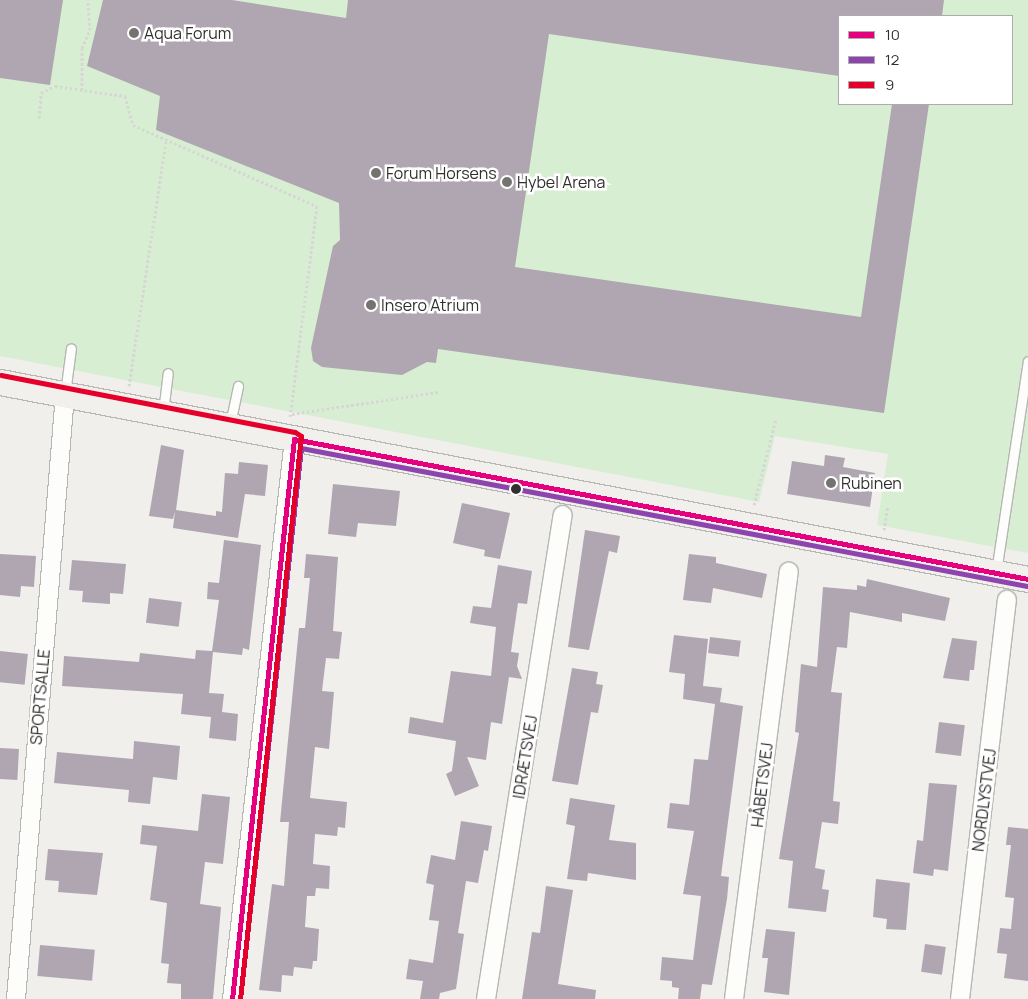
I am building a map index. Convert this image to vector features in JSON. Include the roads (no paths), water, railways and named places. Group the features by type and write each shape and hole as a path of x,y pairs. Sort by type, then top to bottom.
{"main road":[{"path":"0,382 125,408 1028,579"}],"street":[{"name":"SPORTSALLE","path":"16,999 65,394"},
{"path":"232,999 294,439"},
{"name":"IDRÆTSVEJ","path":"486,999 563,515"},
{"name":"HÅBETSVEJ","path":"734,999 789,572"},
{"name":"NORDLYSTVEJ","path":"960,999 1007,600"}],"lane":[{"path":"65,394 71,348"},
{"path":"996,573 1028,361"},
{"path":"162,415 168,372"},
{"path":"230,427 238,386"}],"place":[{"name":"Aqua Forum","path":"134,33"},
{"name":"Forum Horsens","path":"376,173"},
{"name":"Hybel Arena","path":"507,182"},
{"name":"Insero Atrium","path":"371,305"},
{"name":"Rubinen","path":"831,483"}]}
